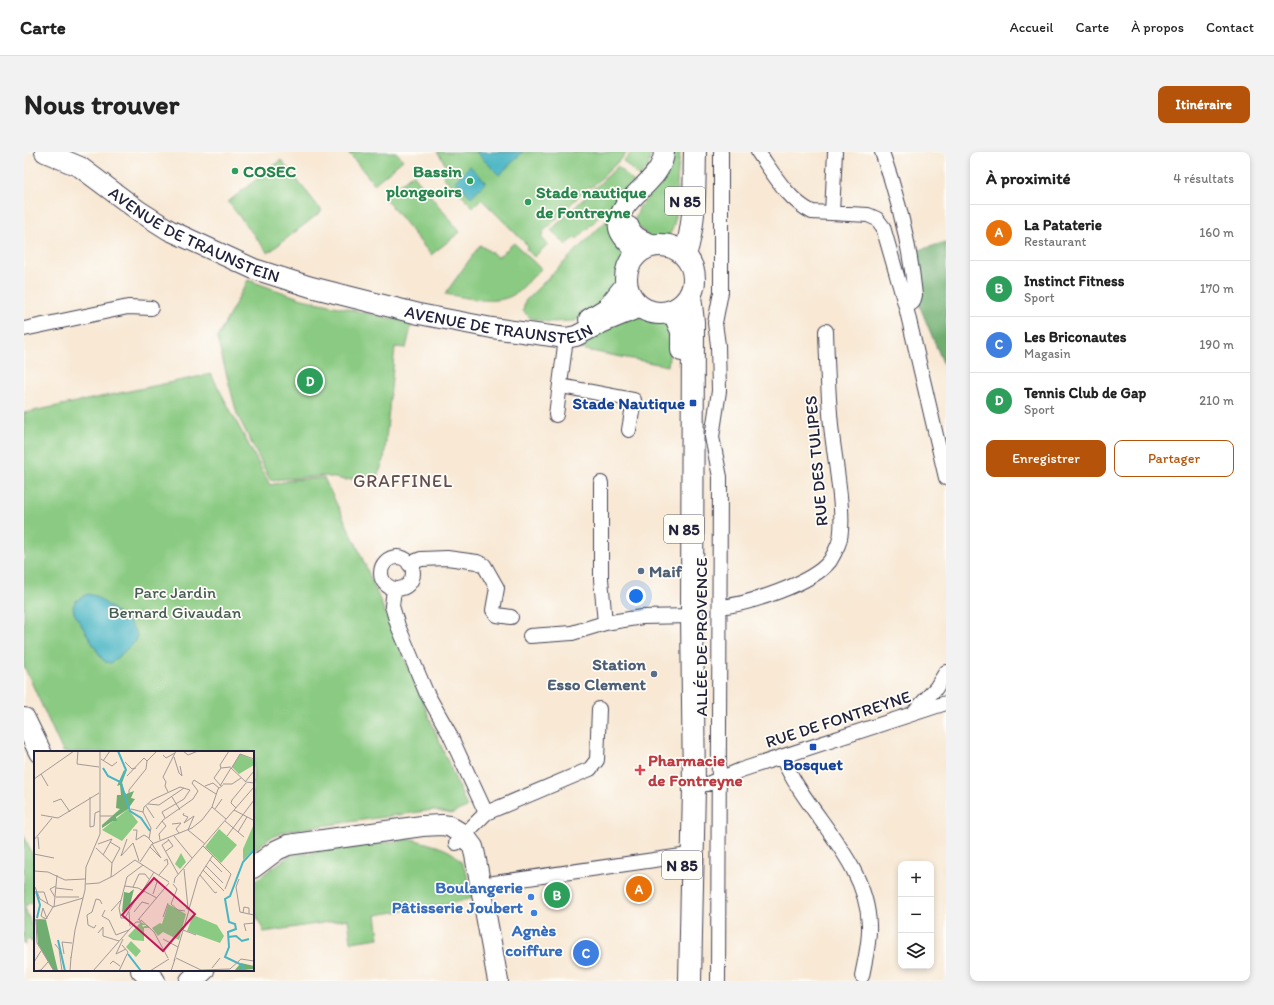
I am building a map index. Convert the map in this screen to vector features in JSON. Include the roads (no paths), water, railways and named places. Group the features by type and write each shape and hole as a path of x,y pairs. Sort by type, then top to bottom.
{"main road":[{"name":"N 85","path":"662,250 679,236 685,217 686,152"},
{"name":"N 85","path":"626,284 628,266 691,235 694,216 695,152"},
{"name":"N 85","path":"662,250 691,264 694,274 694,286 690,296 693,322 693,349 687,616"},
{"path":"626,284 634,301 640,307 651,312 662,313 673,311 683,305 690,296"},
{"name":"N 85","path":"673,311 682,331 687,616 698,773 690,981"},
{"path":"24,719 40,751"},
{"name":"N 85","path":"682,981 682,856 698,773"},
{"path":"191,981 202,971"},
{"path":"210,971 214,981"}],"street":[{"name":"AVENUE DE TRAUNSTEIN","path":"45,152 80,167 139,211 190,241 254,269 283,279 352,298 419,314 487,327 566,338 576,336 640,307"},
{"path":"662,250 638,239 630,232 627,221 639,192 656,174 661,165 664,152"},
{"name":"ALLÉE DE PROVENCE","path":"718,981 698,773 720,606 720,477 712,437 719,391 718,345 715,324 721,292 721,152"},
{"path":"758,152 782,185 804,208 812,212 868,215 877,219 883,227 906,307 946,478"},
{"path":"832,213 835,152"},
{"path":"882,152 908,238 915,295 912,302 906,307"},
{"name":"AVENUE DE TRAUNSTEIN","path":"352,298 506,316 540,325 562,327 578,325 607,308 626,284"},
{"path":"24,329 128,307 151,308"},
{"name":"RUE DES TULIPES","path":"720,606 732,606 794,586 817,572 830,561 839,543 841,516 831,426 826,331"},
{"path":"556,415 561,386 566,338"},
{"path":"561,386 634,400 629,430"},
{"path":"600,483 602,579 605,623"},
{"path":"393,558 399,558 409,564 412,570 410,582 400,589 394,589 384,583 381,571 383,565 393,558"},
{"path":"409,564 421,559 441,558 464,560 484,565 497,588 493,610 496,615 511,617"},
{"path":"394,589 392,606 398,626 426,692 449,733 486,813"},
{"path":"530,636 572,633 605,623 642,617 687,616"},
{"path":"914,712 932,692 946,672"},
{"name":"RUE DE FONTREYNE","path":"698,773 741,770 914,712 946,703"},
{"path":"460,839 486,813 590,769 597,760 599,709"},
{"path":"782,757 810,805 845,852 857,877 866,904 870,925 862,976"},
{"path":"254,867 276,850 288,845 413,827 460,839"},
{"path":"460,839 479,879 498,981"},
{"path":"479,879 682,856"}],"water":[{"path":"476,152 523,152 499,175"},
{"name":"Bassin plongeoirs","path":"470,166 486,182 471,197 455,181"},
{"path":"87,594 96,596 128,621 137,634 136,641 111,663 102,659 74,613 73,606 76,601"}],"place":[{"name":"COSEC","path":"235,171"},
{"name":"Bassin plongeoirs","path":"470,181"},
{"name":"Stade nautique de Fontreyne","path":"528,202"},
{"name":"Tennis Club de Gap","path":"310,381"},
{"name":"Stade Nautique","path":"693,403"},
{"name":"Maif","path":"641,571"},
{"name":"Station Esso Clement","path":"654,674"},
{"name":"Bosquet","path":"813,747"},
{"name":"Pharmacie de Fontreyne","path":"640,770"},
{"name":"La Pataterie","path":"639,889"},
{"name":"Instinct Fitness","path":"557,895"},
{"name":"Boulangerie Pâtisserie Joubert","path":"531,897"},
{"name":"Agnès coiffure","path":"534,913"},
{"name":"Les Briconautes","path":"586,953"}],"district":[{"name":"GRAFFINEL","path":"403,481"}],"park label":[{"name":"Parc Jardin Bernard Givaudan","path":"175,602"}]}
